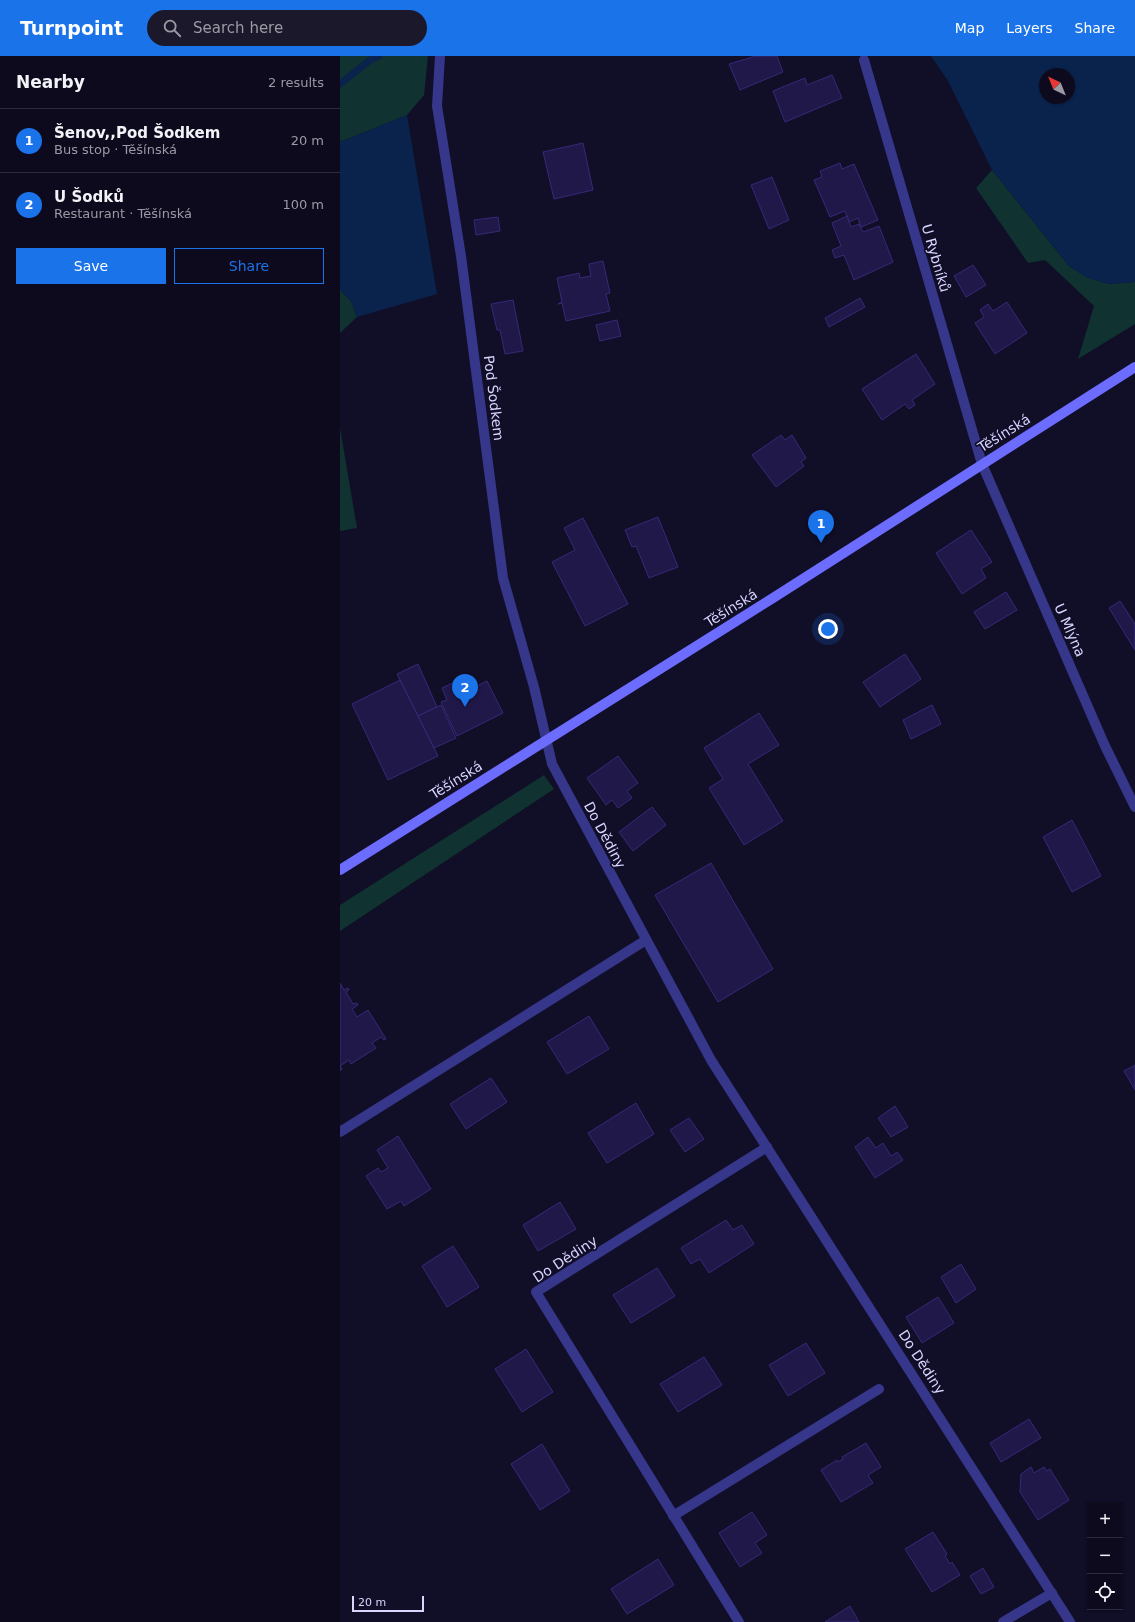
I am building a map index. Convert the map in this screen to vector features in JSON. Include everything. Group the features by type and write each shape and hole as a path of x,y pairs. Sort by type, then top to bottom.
{"main road":[{"name":"Těšínská","path":"340,870 773,598 1135,367"}],"street":[{"name":"Pod Šodkem","path":"440,56 437,106 461,256 503,578 534,687 546,740"},
{"name":"U Rybníků","path":"864,60 982,464"},
{"name":"U Mlýna","path":"982,464 1105,746 1135,807"},
{"name":"Do Dědiny","path":"546,740 552,764 558,777 711,1060 768,1147 1070,1622"},
{"path":"340,1132 646,940"},
{"name":"Do Dědiny","path":"739,1622 536,1292 768,1147"},
{"path":"673,1516 879,1389"},
{"path":"1003,1622 1052,1593"}],"green space":[{"path":"340,56 428,56 424,95 407,115 340,142"},
{"path":"992,170 1069,266 1088,278 1110,284 1135,282 1135,324 1078,359 1094,306 1045,260 1028,263 976,188"},
{"path":"340,290 351,301 357,317 340,333"},
{"path":"340,428 357,528 340,531"},
{"path":"544,775 554,789 340,931 340,905"}],"water":[{"path":"931,56 1135,56 1135,282 1110,284 1088,278 1069,266 992,170 948,81"},
{"path":"407,115 437,294 357,317 351,301 340,290 340,142"}],"building":[{"path":"756,56 777,56 783,72 740,90 729,64"},
{"path":"832,75 842,98 785,122 773,91 805,78 807,85"},
{"path":"583,143 593,190 554,199 543,152"},
{"path":"840,163 842,169 854,164 878,220 861,227 858,218 849,222 845,211 830,217 814,180 822,177 820,171"},
{"path":"772,177 789,220 769,229 751,185"},
{"path":"847,216 851,227 859,224 863,232 879,226 893,262 854,280 844,255 835,258 832,250 841,246 832,223"},
{"path":"498,217 500,231 476,235 474,220"},
{"path":"603,261 610,293 606,294 610,311 566,321 562,303 558,304 562,302 557,278 579,273 580,278 591,276 589,264"},
{"path":"973,265 986,285 966,297 954,276"},
{"path":"860,298 865,307 829,327 825,318"},
{"path":"513,300 523,351 505,354 500,330 497,330 491,304"},
{"path":"1007,302 1027,333 995,354 975,323 984,317 980,310 988,304 993,311"},
{"path":"617,320 621,336 600,341 596,325"},
{"path":"916,354 935,384 912,400 915,405 909,409 905,404 882,420 862,389"},
{"path":"781,435 785,440 792,435 806,458 801,462 804,466 776,487 752,455"},
{"path":"658,517 678,567 649,578 636,546 632,547 625,530"},
{"path":"583,518 628,604 585,626 552,562 575,550 564,528"},
{"path":"971,530 992,562 981,569 986,578 962,594 936,553"},
{"path":"1006,592 1017,610 985,629 974,612"},
{"path":"1120,601 1135,624 1135,650 1109,608"},
{"path":"905,654 921,679 880,707 863,682"},
{"path":"418,664 437,707 418,716 397,674"},
{"path":"463,678 469,690 487,681 503,713 457,736 441,702 447,700 442,688"},
{"path":"400,680 438,756 388,780 352,704"},
{"path":"441,705 456,738 434,748 418,716"},
{"path":"932,705 941,724 911,739 903,720"},
{"path":"759,713 779,745 748,764 783,821 744,845 709,788 723,779 704,748"},
{"path":"618,756 638,783 627,791 632,798 618,808 612,800 606,805 587,778"},
{"path":"652,807 666,825 633,851 619,832"},
{"path":"1072,820 1101,876 1072,892 1043,837"},
{"path":"711,863 773,969 718,1002 655,895"},
{"path":"340,983 344,990 348,988 349,990 346,992 353,1004 357,1003 358,1005 352,1009 357,1017 368,1010 386,1039 384,1040 381,1037 372,1043 376,1048 351,1064 349,1060 340,1066"},
{"path":"589,1016 609,1049 567,1074 547,1042"},
{"path":"1135,1065 1135,1090 1124,1071"},
{"path":"491,1078 507,1102 466,1129 450,1104"},
{"path":"636,1103 654,1134 607,1163 588,1133"},
{"path":"895,1106 908,1127 891,1137 878,1118"},
{"path":"689,1118 704,1139 685,1152 670,1130"},
{"path":"398,1136 431,1189 404,1206 401,1201 387,1209 366,1176 378,1168 381,1172 388,1168 377,1150"},
{"path":"868,1137 876,1148 883,1143 891,1156 897,1152 903,1160 875,1178 855,1147"},
{"path":"560,1202 576,1229 538,1251 523,1225"},
{"path":"726,1220 733,1230 742,1225 754,1244 709,1273 700,1259 691,1264 681,1248"},
{"path":"453,1246 479,1287 447,1307 422,1266"},
{"path":"961,1264 976,1289 956,1303 941,1277"},
{"path":"657,1268 675,1296 631,1323 613,1295"},
{"path":"938,1297 954,1323 922,1343 906,1317"},
{"path":"806,1343 825,1373 788,1396 769,1365"},
{"path":"526,1349 553,1392 522,1412 495,1369"},
{"path":"704,1357 722,1385 678,1412 660,1384"},
{"path":"1029,1419 1041,1438 1001,1462 990,1443"},
{"path":"866,1443 881,1467 868,1475 873,1483 841,1502 821,1470 837,1460 838,1462 843,1459 842,1457"},
{"path":"542,1444 570,1491 540,1510 511,1464"},
{"path":"1031,1467 1034,1473 1044,1467 1047,1471 1050,1469 1069,1500 1038,1520 1020,1492 1021,1474"},
{"path":"752,1512 767,1535 755,1543 762,1553 740,1567 719,1533"},
{"path":"933,1532 947,1554 945,1556 950,1564 952,1562 960,1575 932,1592 905,1549"},
{"path":"658,1559 674,1585 627,1614 611,1589"},
{"path":"983,1568 994,1587 981,1594 970,1576"},
{"path":"850,1606 859,1622 825,1622"}],"waterway":[{"path":"340,84 370,60 379,56"}],"place":[{"name":"Šenov,,Pod Šodkem","path":"821,543"},
{"name":"U Šodků","path":"465,707"}]}
